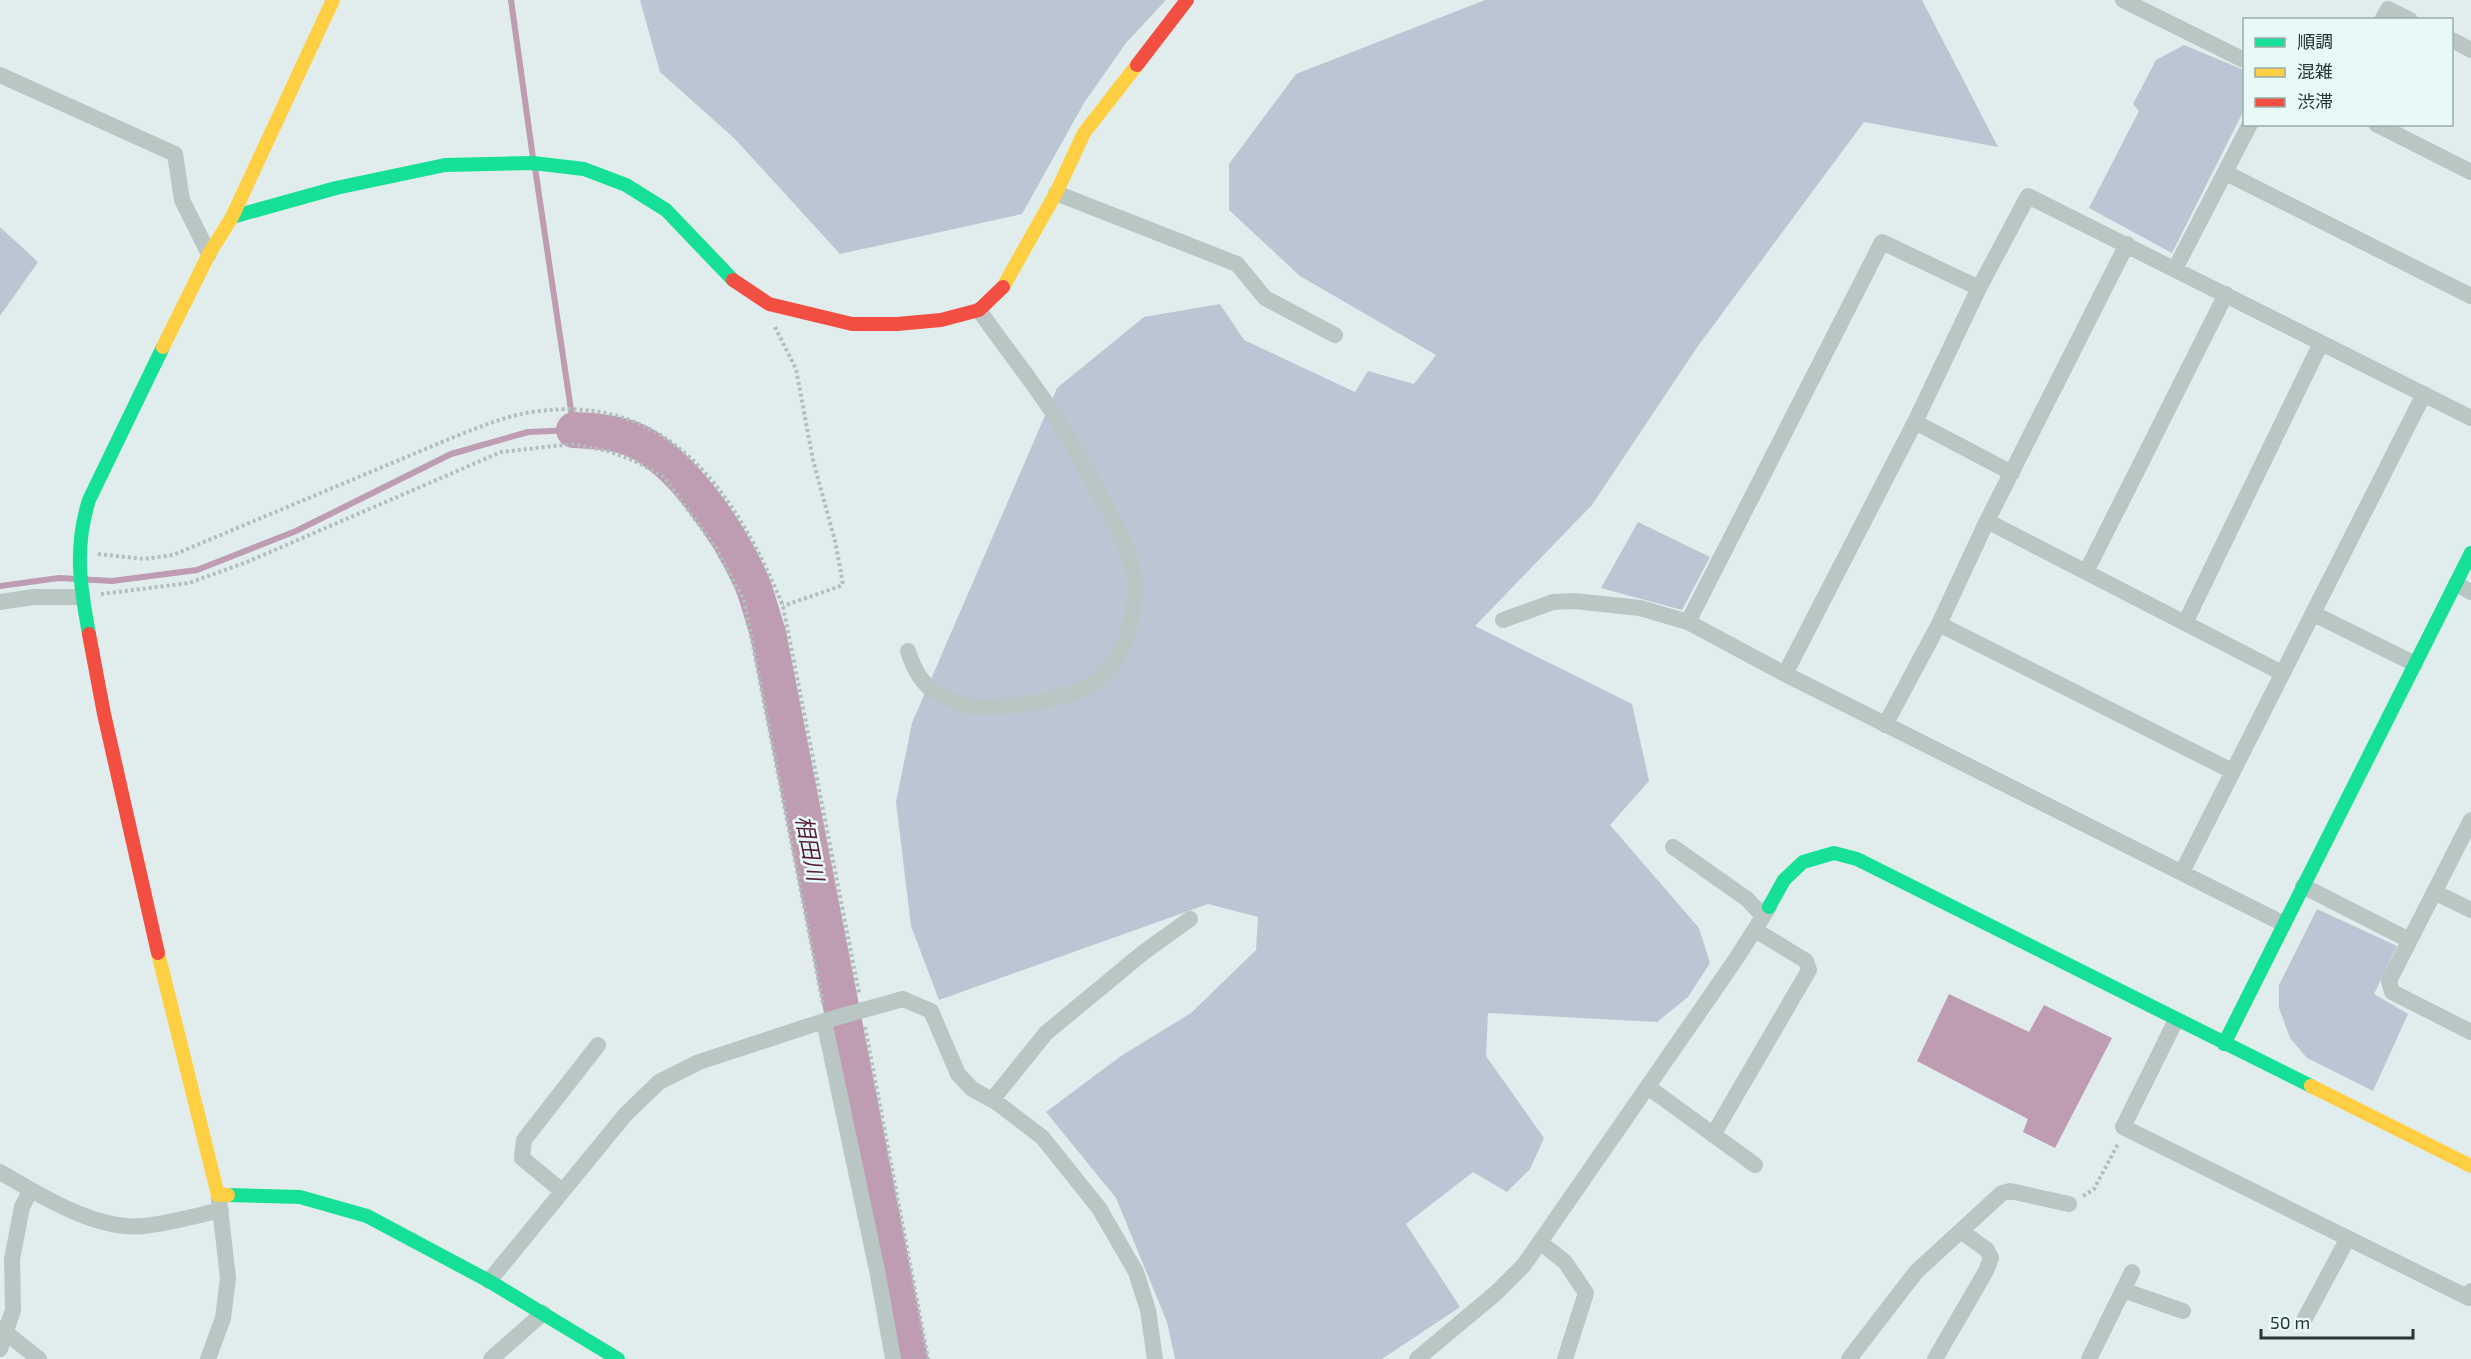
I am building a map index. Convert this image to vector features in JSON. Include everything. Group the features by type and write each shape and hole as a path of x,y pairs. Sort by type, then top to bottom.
{"street":[{"path":"208,1359 223,1318 228,1278 219,1203 104,714 82,597 79,553 81,526 89,500 209,254 232,218 333,0"},
{"path":"232,218 336,188 445,165 533,163 584,169 626,185 666,210 734,281 774,305 852,324 897,324 941,320 980,309 1005,285 1056,193 1084,133 1187,0"},
{"path":"2123,0 2243,60"},
{"path":"2383,18 2388,9 2406,18"},
{"path":"2453,41 2471,50"},
{"path":"0,75 175,154 182,200 209,254"},
{"path":"2175,269 2249,126"},
{"path":"2380,126 2471,172"},
{"path":"2226,173 2471,296"},
{"path":"1056,193 1237,264 1265,298 1335,335"},
{"path":"1785,674 1915,422 1979,288 2028,196 2471,418"},
{"path":"1688,622 1882,242 1979,288"},
{"path":"1885,725 1939,624 1987,521 2127,244"},
{"path":"2086,572 2226,294"},
{"path":"908,651 916,675 938,694 969,706 1012,706 1069,695 1085,689 1099,679 1118,655 1129,629 1134,596 1131,563 1120,532 1065,431 980,309"},
{"path":"2185,623 2321,344"},
{"path":"2182,872 2424,394"},
{"path":"1915,422 2012,472"},
{"path":"1987,521 2282,673"},
{"path":"2224,1044 2471,553"},
{"path":"2456,585 2471,592"},
{"path":"0,602 33,597 82,597"},
{"path":"1503,620 1553,602 1574,601 1640,608 1688,622 1885,725 2284,924"},
{"path":"2314,614 2415,664"},
{"path":"1939,624 2232,771"},
{"path":"2471,820 2389,981 2392,992 2471,1032"},
{"path":"1673,847 1747,899 1762,918 1806,961 1809,970 1713,1135"},
{"path":"1417,1359 1496,1293 1524,1265 1648,1087 1762,918 1784,880 1803,862 1834,853 1857,859 2471,1166"},
{"path":"2303,886 2409,940"},
{"path":"2434,891 2471,910"},
{"path":"992,1100 1046,1032 1144,952 1190,919"},
{"path":"489,1281 625,1115 659,1082 699,1062 828,1020 903,999 931,1011 958,1074 972,1089 992,1100 1042,1137 1099,1208 1136,1272 1148,1310 1155,1359"},
{"path":"828,1020 893,1359"},
{"path":"2176,1020 2123,1127 2469,1298 2471,1291"},
{"path":"562,1191 522,1158 524,1140 598,1045"},
{"path":"1648,1087 1755,1165"},
{"path":"0,1172 80,1214 114,1224 142,1227 247,1194 300,1197 335,1205 367,1216 489,1281 618,1359"},
{"path":"0,1349 2,1330 13,1310 12,1259 22,1207 31,1190"},
{"path":"1849,1359 1916,1272 2002,1193 2010,1191 2069,1204"},
{"path":"1935,1359 1986,1271 1991,1258 1987,1250 1962,1231"},
{"path":"2303,1322 2348,1238"},
{"path":"1540,1242 1565,1262 1586,1293 1564,1359"},
{"path":"2089,1359 2132,1272"},
{"path":"2123,1290 2183,1311"},
{"path":"491,1359 543,1313"},
{"path":"2,1330 39,1359"}],"path":[{"path":"774,305 775,328 796,369 813,460 835,541 843,584 783,606"},
{"path":"79,553 144,559 173,555 494,422 532,412 585,409 623,417 654,430 674,443 701,467 733,510 762,558 783,606 928,1359"},
{"path":"82,597 189,583 247,562 501,452 572,444 608,451 635,461 664,477 716,548 744,600 828,1020"},
{"path":"2069,1204 2094,1189 2126,1128"}],"shaded area":[{"path":"640,0 1166,0 1126,43 1084,103 1022,214 840,254 735,139 660,72"},
{"path":"1485,0 1922,0 1998,147 1864,122 1698,346 1592,505 1475,626 1632,704 1649,781 1610,825 1699,928 1710,963 1688,997 1657,1022 1488,1013 1486,1056 1544,1138 1530,1169 1507,1192 1473,1172 1406,1224 1460,1307 1382,1359 1175,1359 1167,1322 1116,1198 1046,1112 1121,1056 1191,1013 1256,950 1258,917 1208,904 939,1000 911,926 896,802 912,723 1057,388 1144,317 1220,304 1244,340 1355,392 1368,371 1414,384 1436,355 1300,276 1229,210 1229,164 1296,74"},
{"path":"2184,45 2243,70 2243,112 2172,253 2089,208 2139,111 2133,104 2156,60"},
{"path":"0,227 38,262 0,316"},
{"path":"1638,522 1710,557 1682,610 1601,588"},
{"path":"2317,909 2397,946 2374,994 2408,1014 2373,1091 2307,1058 2290,1038 2279,1008 2279,985"},
{"path":"1949,994 2029,1032 2044,1005 2112,1038 2055,1148 2023,1132 2028,1119 1917,1061"}],"waterway":[{"path":"511,0 533,158"},
{"path":"0,586 59,578 112,581 197,570 296,531 451,454 528,432 574,430 535,168"},
{"name":"相田川","path":"574,430 611,433 632,439 668,463 686,480 717,521 742,562 753,587 768,633 910,1359"}],"traffic: fast":[{"path":"232,217 336,188 445,165 533,163 584,169 626,185 666,210 733,280"},
{"path":"89,634 80,567 84,518 89,500 163,347"},
{"path":"2224,1044 2471,553"},
{"path":"1769,907 1784,880 1803,862 1834,853 1857,859 2311,1086"},
{"path":"228,1195 300,1197 367,1216 489,1281 618,1359"}],"traffic: slow":[{"path":"163,347 209,254 232,217 333,0"},
{"path":"1003,287 1056,193 1084,133 1137,65"},
{"path":"158,953 218,1195 228,1195"},
{"path":"2311,1086 2471,1166"}],"traffic: jam":[{"path":"1137,65 1187,0"},
{"path":"733,280 769,304 852,324 897,324 941,320 979,310 1003,287"},
{"path":"89,634 104,714 158,953"}]}
